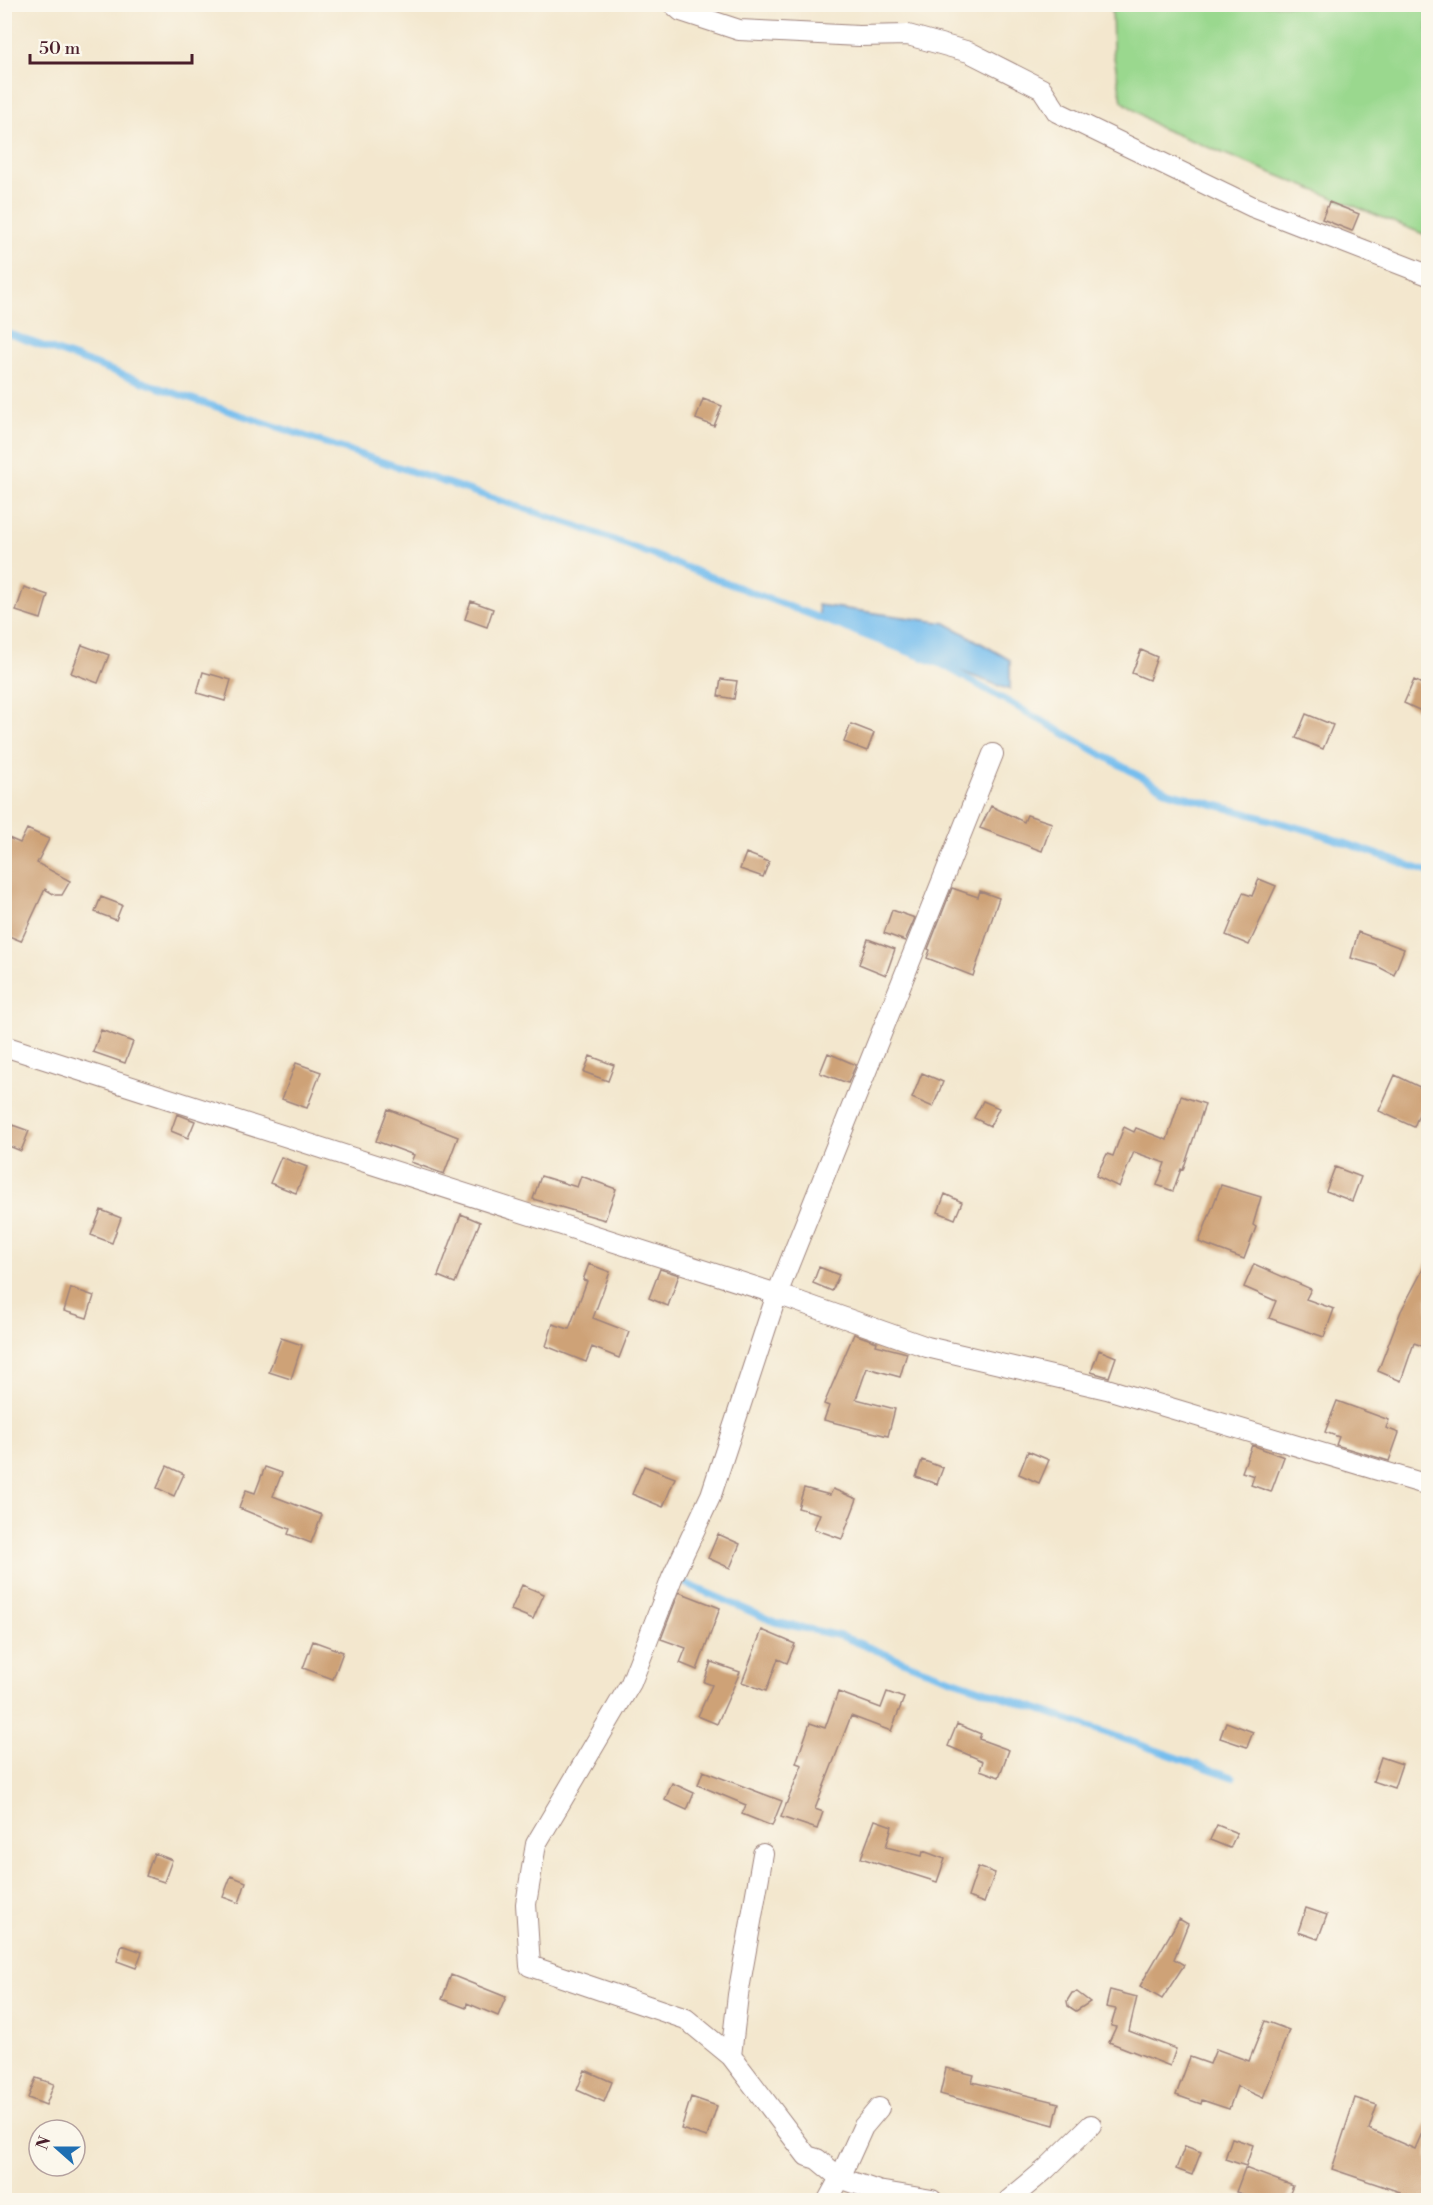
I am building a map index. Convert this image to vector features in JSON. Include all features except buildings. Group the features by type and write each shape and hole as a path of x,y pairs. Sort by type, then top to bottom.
{"street":[{"path":"673,4 681,11 739,30 908,36 969,52 1042,89 1057,112 1253,207 1428,275"},
{"path":"932,2200 878,2191 845,2180 817,2160 807,2156 731,2056 686,2019 530,1966 526,1904 536,1844 631,1683 672,1578 711,1495 777,1294 993,753"},
{"path":"4,1046 777,1294 927,1347 1107,1389 1428,1485"},
{"path":"731,2056 738,1995 763,1854"},
{"path":"828,2200 845,2180 863,2127 879,2108"},
{"path":"1009,2200 1046,2169 1091,2125"},
{"path":"845,2180 858,2200"}],"green space":[{"path":"1112,5 1428,5 1428,236 1158,127 1122,101 1113,52"}],"water":[{"path":"818,605 946,623 1010,660 1010,690 820,619"}],"waterway":[{"path":"4,332 171,392 577,526 943,665 1168,792 1311,831 1428,872"},
{"path":"680,1581 775,1622 841,1636 920,1668 1233,1777"}]}
